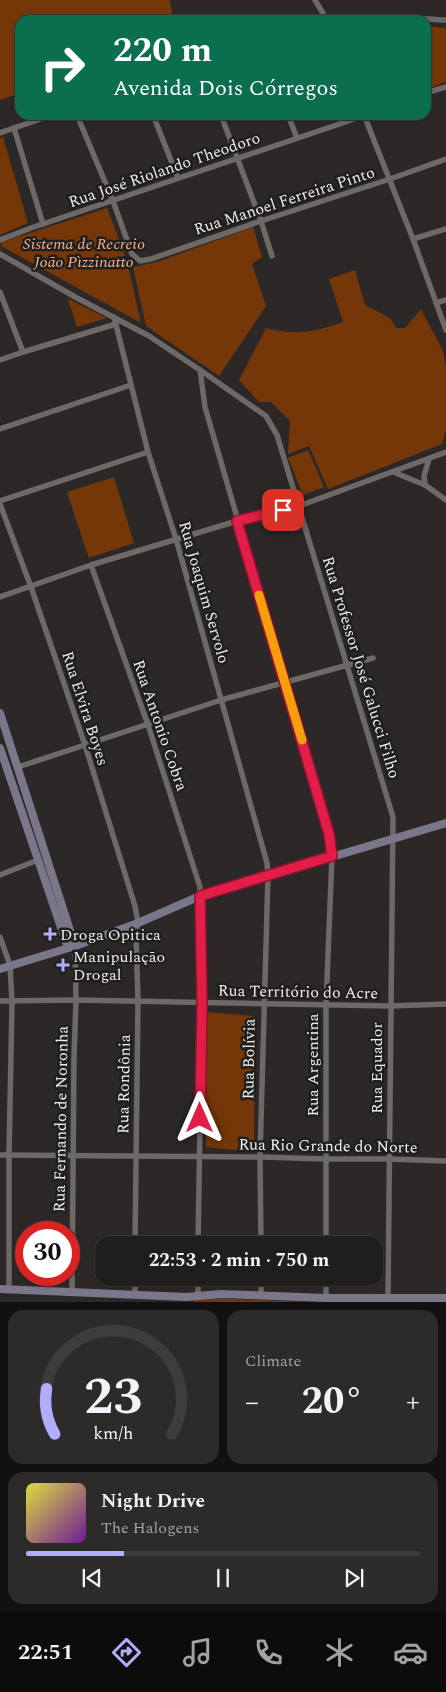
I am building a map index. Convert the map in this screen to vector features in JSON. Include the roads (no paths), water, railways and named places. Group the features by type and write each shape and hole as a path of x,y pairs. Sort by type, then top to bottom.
{"main road":[{"path":"0,713 12,747 71,947"},
{"path":"2,761 12,747"},
{"path":"0,748 2,761 71,947"},
{"path":"2,761 18,767"},
{"path":"0,968 71,947 138,923 200,896 446,823"},
{"path":"0,1289 135,1294 183,1299 198,1295 221,1294 326,1300 446,1298"}],"street":[{"path":"316,0 324,15"},
{"path":"431,20 446,20"},
{"path":"431,92 446,87"},
{"path":"0,133 37,120"},
{"path":"79,120 113,201"},
{"path":"155,120 178,178"},
{"path":"223,120 261,221 272,256"},
{"path":"290,120 296,138"},
{"name":"Rua José Riolando Theodoro","path":"0,240 350,120"},
{"path":"367,120 446,330"},
{"path":"14,128 43,224"},
{"name":"Rua Manoel Ferreira Pinto","path":"113,201 132,254 140,261 151,259 446,159"},
{"path":"413,240 446,229"},
{"name":"Rua Professor José Galucci Filho","path":"0,254 149,336 266,416 277,435 299,506 393,817 394,838"},
{"path":"0,292 23,352"},
{"path":"436,303 446,300"},
{"name":"Rua Joaquim Servolo","path":"114,316 148,452 176,539 222,700 267,863 268,875"},
{"path":"0,360 116,324"},
{"name":"Rua Argentina","path":"200,370 205,407 329,834 332,856 326,1005 326,1236"},
{"path":"0,429 131,385"},
{"path":"0,503 148,452"},
{"path":"0,597 91,565 176,539 237,521 299,506 446,452"},
{"path":"425,485 424,476 429,459"},
{"path":"393,472 425,485 446,500"},
{"name":"Rua Elvira Boyes","path":"0,503 31,587 85,746 135,906 138,923"},
{"name":"Rua Antonio Cobra","path":"91,565 148,725 200,887 202,1004 198,1236"},
{"path":"18,767 222,700 373,658"},
{"name":"Rua Equador","path":"388,1298 390,1006 394,838"},
{"path":"0,876 38,860"},
{"name":"Rua Bolívia","path":"261,1236 260,1157 268,875"},
{"name":"Rua Rondônia","path":"135,1236 138,1001 136,934 138,923"},
{"path":"0,938 10,965 12,1002 9,1289"},
{"name":"Rua Fernando de Noronha","path":"71,947 76,1000 72,1292"},
{"name":"Rua Território do Acre","path":"0,1002 76,1000 263,1005 390,1006 446,1004"},
{"name":"Rua Rio Grande do Norte","path":"0,1155 446,1161"},
{"path":"135,1286 135,1294"},
{"path":"198,1286 198,1295"},
{"path":"261,1286 261,1295"},
{"path":"326,1286 326,1300"}],"place":[{"name":"Droga Opitica","path":"50,934"},
{"name":"Manipulação Drogal","path":"63,965"}],"park label":[{"name":"Sistema de Recreio João Pìzzinatto","path":"84,252"}]}
